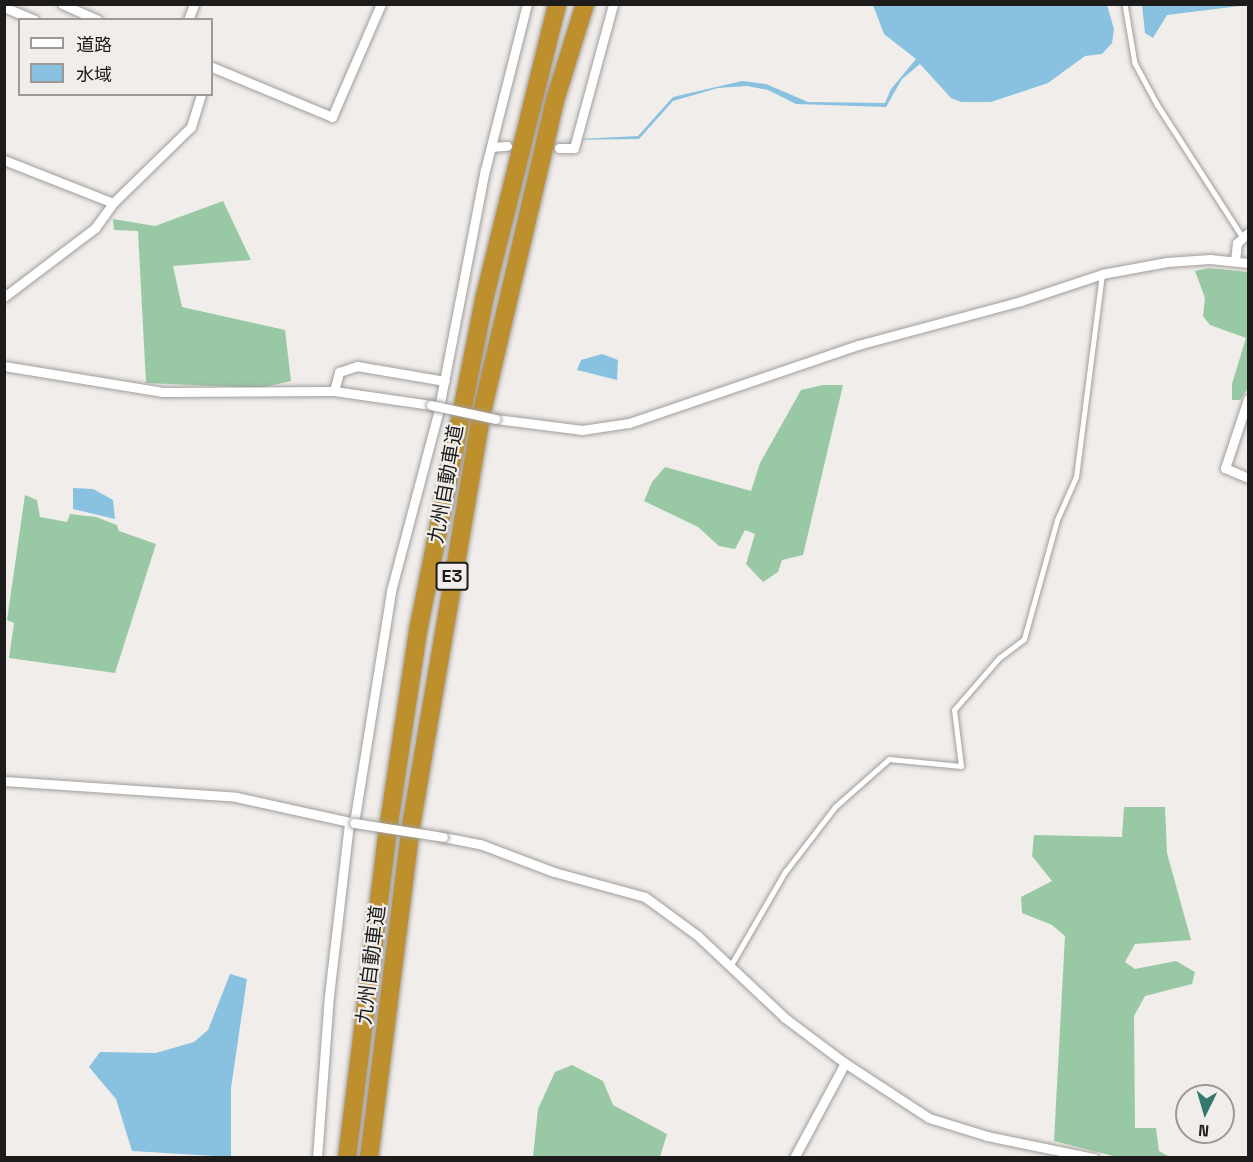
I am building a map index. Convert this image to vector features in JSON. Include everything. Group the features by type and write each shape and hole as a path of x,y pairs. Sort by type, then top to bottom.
{"highway":[{"name":"九州自動車道","path":"347,1158 386,843 422,614 479,323 557,4"},
{"name":"九州自動車道","path":"369,1158 410,832 481,416 531,198 585,4"}],"street":[{"path":"62,4 94,18"},
{"path":"213,67 332,117 381,4"},
{"path":"317,1158 329,996 351,823 391,591 445,381 491,147 527,4"},
{"path":"559,148 574,148 613,4"},
{"path":"4,7 29,18"},
{"path":"4,297 81,241 113,203 191,127 200,96"},
{"path":"491,147 507,146"},
{"path":"4,159 113,203"},
{"path":"1235,261 1237,243 1245,234"},
{"path":"4,366 163,392 334,390 431,405 496,419 582,430 630,423 858,345 1021,301 1102,274 1167,262 1235,261 1248,263"},
{"path":"334,390 339,372 357,366 445,381"},
{"path":"1248,399 1225,468 1248,478"},
{"path":"4,781 236,797 351,823 480,844 554,873 645,897 731,965 785,1018 845,1063 929,1118 987,1136 1094,1158"},
{"path":"794,1158 845,1063"}],"lane":[{"path":"1125,4 1135,63 1157,104 1245,234"},
{"path":"731,965 785,872 835,807 889,759 961,766 954,710 999,658 1024,639 1057,520 1076,477 1102,274"}],"green space":[{"path":"223,201 251,260 173,266 182,307 285,330 291,381 260,388 146,383 138,231 114,230 113,219 155,226"},
{"path":"1209,268 1248,272 1248,388 1240,400 1232,400 1232,384 1246,338 1210,325 1203,316 1205,298 1195,271"},
{"path":"823,385 843,385 803,555 782,560 778,572 763,582 746,564 755,534 745,530 735,549 719,546 698,527 644,501 652,482 665,467 751,491 760,463 801,390"},
{"path":"25,495 37,500 40,517 67,522 70,514 96,517 117,525 119,531 156,544 115,673 9,658 14,623 7,620"},
{"path":"1124,807 1165,807 1167,853 1191,940 1135,944 1125,962 1135,969 1176,961 1195,972 1192,984 1145,996 1134,1016 1135,1128 1156,1128 1159,1151 1170,1157 1117,1157 1054,1141 1065,936 1052,925 1022,913 1021,897 1052,881 1032,856 1034,835 1122,837"},
{"path":"572,1065 603,1081 613,1105 667,1134 660,1157 533,1157 538,1109 555,1072"}],"water":[{"path":"1248,4 1167,15 1153,38 1145,33 1142,5"},
{"path":"873,5 1107,5 1114,29 1112,43 1102,54 1085,56 1048,83 991,102 961,102 951,98 920,64 902,79 886,107 796,104 768,90 747,86 718,88 673,101 639,139 559,140 638,136 673,97 742,81 766,84 808,102 885,103 891,89 916,59 884,34"},
{"path":"602,354 618,360 617,380 577,370 581,360"},
{"path":"73,488 93,489 113,500 115,519 73,509"},
{"path":"230,974 247,979 231,1088 231,1157 132,1151 116,1099 89,1067 100,1052 156,1053 194,1042 208,1030"}]}
